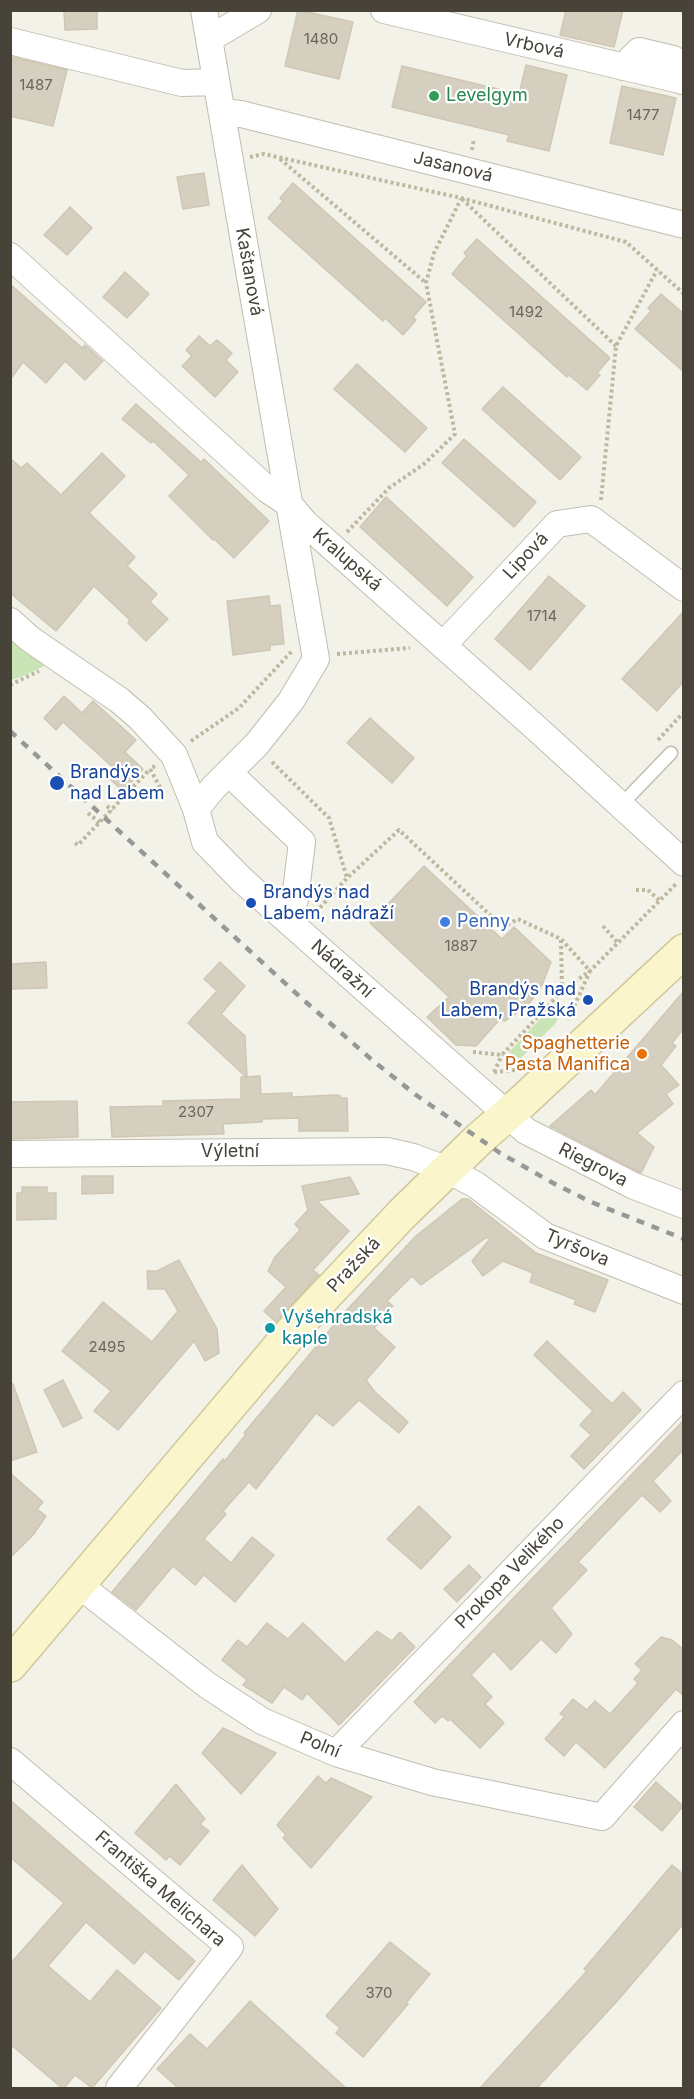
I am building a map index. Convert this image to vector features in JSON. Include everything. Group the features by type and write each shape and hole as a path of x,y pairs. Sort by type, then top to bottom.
{"main road":[{"name":"Pražská","path":"10,1665 303,1319 402,1214 684,951"}],"street":[{"name":"Kaštanová","path":"204,10 289,504"},
{"path":"209,39 258,10"},
{"name":"Vrbová","path":"384,10 683,81"},
{"path":"10,41 182,83 216,82"},
{"name":"Jasanová","path":"222,112 241,114 684,225"},
{"name":"Kralupská","path":"10,256 268,490 289,504 305,523 620,806 680,873"},
{"path":"196,809 235,779 257,744 291,701 316,659 289,504"},
{"path":"591,519 684,588"},
{"name":"Lipová","path":"443,645 556,524 591,519"},
{"name":"Nádražní","path":"10,621 30,639 140,718 174,755 196,809 205,842 242,880 299,912 506,1116"},
{"path":"235,779 302,842 299,912"},
{"name":"Riegrova","path":"506,1116 534,1136 634,1185 684,1205"},
{"name":"Výletní","path":"10,1154 387,1151 414,1157 447,1170"},
{"name":"Tyršova","path":"447,1170 476,1185 545,1236 684,1291"},
{"name":"Prokopa Velikého","path":"336,1753 684,1394"},
{"name":"Polní","path":"79,1585 207,1685 262,1721 336,1753 432,1782 602,1817 684,1724"},
{"name":"Františka Melichara","path":"10,1761 230,1947 123,2087"}],"lane":[{"path":"620,806 671,753"}],"path":[{"path":"342,537 389,488 424,464 455,434 426,283 434,253 461,198 474,139"},
{"path":"246,158 264,154 279,157 461,198 626,242 684,294"},
{"path":"279,157 426,283"},
{"path":"461,198 616,346"},
{"path":"591,519 601,502 616,346 657,270"},
{"path":"336,654 443,645"},
{"path":"75,843 78,845 150,769 174,755 239,708 297,646"},
{"path":"235,779 271,762"},
{"path":"150,769 161,790"},
{"path":"107,806 112,811"},
{"path":"88,813 100,823"},
{"path":"299,912 347,878 399,830 503,927 518,920 561,939 590,971"},
{"path":"522,1067 514,1071 493,1072 502,1055 562,991 590,971 618,943 659,900 680,873"},
{"path":"636,890 648,890 659,900"},
{"path":"299,912 320,920"},
{"path":"603,926 618,943"},
{"path":"561,939 562,991"},
{"path":"566,1024 590,971"},
{"path":"472,1052 502,1055"}],"green space":[{"path":"10,638 45,664 44,666 11,680"},
{"path":"555,1003 562,1004 564,1009 555,1024 519,1060 512,1060 509,1052"}],"building":[{"path":"64,10 97,10 97,29 65,30"},
{"path":"298,10 353,22 339,79 285,66"},
{"path":"566,10 623,10 614,47 560,35"},
{"path":"13,57 67,70 53,126 10,116 10,68"},
{"path":"526,65 567,75 549,151 507,141 509,135 392,107 402,66 519,94"},
{"path":"622,86 676,98 663,155 610,143"},
{"path":"204,173 209,205 183,209 177,177"},
{"path":"293,183 426,302 413,317 416,320 403,335 385,318 383,321 268,218 283,201 280,198"},
{"path":"70,207 92,228 67,255 44,235"},
{"path":"477,239 610,358 597,373 600,375 587,390 569,375 567,377 452,274 467,256 464,253"},
{"path":"125,272 149,294 127,318 103,297"},
{"path":"10,284 82,348 85,345 103,361 85,380 65,361 46,383 23,362 10,380"},
{"path":"661,294 684,314 684,372 635,329 651,311 648,308"},
{"path":"199,336 210,346 217,340 232,353 226,360 238,372 215,397 182,366 192,356 186,350"},
{"path":"357,364 427,428 405,452 334,389"},
{"path":"503,387 581,457 560,480 482,409"},
{"path":"136,404 201,462 204,459 269,521 234,558 169,496 189,475 153,441 151,443 122,419"},
{"path":"464,439 536,502 514,527 442,463"},
{"path":"102,453 125,476 89,513 135,557 127,566 157,594 150,602 168,619 146,641 128,623 130,620 94,586 56,631 10,593 10,458 21,468 27,463 61,495"},
{"path":"386,497 473,577 447,606 360,527"},
{"path":"549,576 585,606 530,670 495,639"},
{"path":"269,596 270,606 280,605 284,644 270,645 270,650 233,655 227,601"},
{"path":"684,611 684,681 657,711 622,679"},
{"name":"Brandýs nad Labem","path":"64,696 82,713 93,701 136,740 125,752 143,769 123,791 111,780 118,772 63,722 56,730 44,718"},
{"path":"370,718 414,758 392,783 347,743"},
{"path":"424,866 502,939 514,927 551,962 542,985 529,1004 505,1021 500,1019 476,1046 456,1045 427,1017 449,997 370,923"},
{"path":"46,962 47,988 10,989 10,964"},
{"path":"220,962 245,986 221,1014 245,1036 247,1077 260,1076 261,1094 292,1093 292,1097 337,1095 347,1098 348,1131 299,1131 299,1118 262,1119 262,1122 223,1124 224,1134 112,1137 110,1107 163,1106 163,1101 241,1099 241,1077 246,1077 188,1023 217,991 204,979"},
{"path":"684,991 684,1028 672,1043 676,1046 661,1065 679,1085 666,1094 673,1104 637,1133 654,1147 641,1173 550,1126 591,1090 595,1095"},
{"path":"77,1101 78,1137 10,1139 10,1102"},
{"path":"82,1176 113,1176 113,1193 82,1194"},
{"path":"350,1177 359,1194 317,1201 349,1231 313,1270 319,1275 276,1322 264,1311 286,1287 268,1271 275,1257 300,1230 295,1224 308,1210 302,1186"},
{"path":"22,1187 47,1187 47,1193 56,1193 56,1219 17,1220 17,1193 22,1193"},
{"path":"462,1199 468,1199 536,1253 608,1280 595,1312 574,1304 576,1300 530,1282 533,1273 503,1261 483,1276 472,1261 489,1240 487,1237 421,1285 412,1276 387,1301 393,1306 382,1314 384,1316 374,1328 395,1347 366,1380 375,1392 408,1422 399,1433 359,1400 333,1426 316,1413 256,1489 249,1482 223,1511 226,1514 204,1539 231,1563 252,1537 274,1555 235,1602 204,1575 195,1585 173,1566 136,1610 112,1592 223,1459 225,1461 246,1434 244,1433 344,1313 416,1236"},
{"path":"179,1260 217,1329 219,1353 205,1361 194,1341 118,1430 94,1411 111,1391 62,1351 103,1302 152,1342 178,1311 165,1289 148,1289 147,1271 157,1271"},
{"path":"547,1341 612,1404 623,1392 641,1410 584,1469 571,1456 591,1435 580,1425 593,1411 534,1355"},
{"path":"63,1380 82,1418 63,1427 44,1390"},
{"path":"10,1384 13,1384 37,1452 10,1461"},
{"path":"684,1420 684,1449 653,1481 671,1501 660,1512 642,1495 578,1562 587,1570 551,1608 572,1634 556,1653 541,1639 511,1670 494,1651 471,1675 492,1697 485,1704 504,1723 480,1748 450,1719 448,1721 442,1716 435,1723 414,1702"},
{"path":"10,1473 43,1502 37,1509 46,1516 33,1535 10,1558"},
{"path":"419,1506 451,1537 421,1569 387,1539"},
{"path":"469,1565 481,1577 457,1602 444,1589"},
{"path":"267,1623 288,1639 303,1623 345,1663 377,1631 392,1641 400,1632 415,1647 339,1725 307,1693 302,1700 284,1687 272,1703 243,1685 247,1680 222,1660 238,1640 247,1647"},
{"path":"661,1637 672,1640 684,1650 684,1696 676,1689 605,1768 576,1742 564,1756 545,1739 565,1716 560,1714 573,1699 587,1710 595,1701 610,1714 638,1683 634,1679 642,1670 635,1664"},
{"path":"223,1728 276,1753 241,1794 202,1753"},
{"path":"318,1776 326,1783 331,1778 372,1797 311,1868 283,1838 286,1835 277,1825"},
{"path":"656,1782 683,1806 662,1831 634,1807"},
{"path":"176,1784 205,1819 200,1824 209,1831 180,1865 169,1856 166,1860 135,1833"},
{"path":"10,1800 195,1961 179,1980 145,1951 134,1964 86,1922 48,1966 90,2002 117,1970 161,2008 92,2088 75,2075 62,2088 10,2044 10,1964 64,1903 10,1857"},
{"path":"242,1865 278,1909 255,1936 213,1900"},
{"path":"672,1865 684,1875 684,1923 619,1999 537,2088 480,2088 587,1971 584,1969"},
{"path":"390,1942 430,1974 363,2057 336,2033 340,2028 326,2016"},
{"path":"250,2001 346,2088 178,2088 157,2069 190,2034 207,2049"}],"railway":[{"path":"10,731 299,996 416,1095 500,1153 553,1183 591,1202 684,1239"}],"place":[{"name":"Levelgym","path":"434,96"},
{"name":"Brandýs nad Labem","path":"57,783"},
{"name":"Brandýs nad Labem, nádraží","path":"251,903"},
{"name":"Penny","path":"445,922"},
{"name":"Brandýs nad Labem, Pražská","path":"588,1000"},
{"name":"Spaghetterie Pasta Manifica","path":"642,1054"},
{"name":"Vyšehradská kaple","path":"270,1328"}]}
